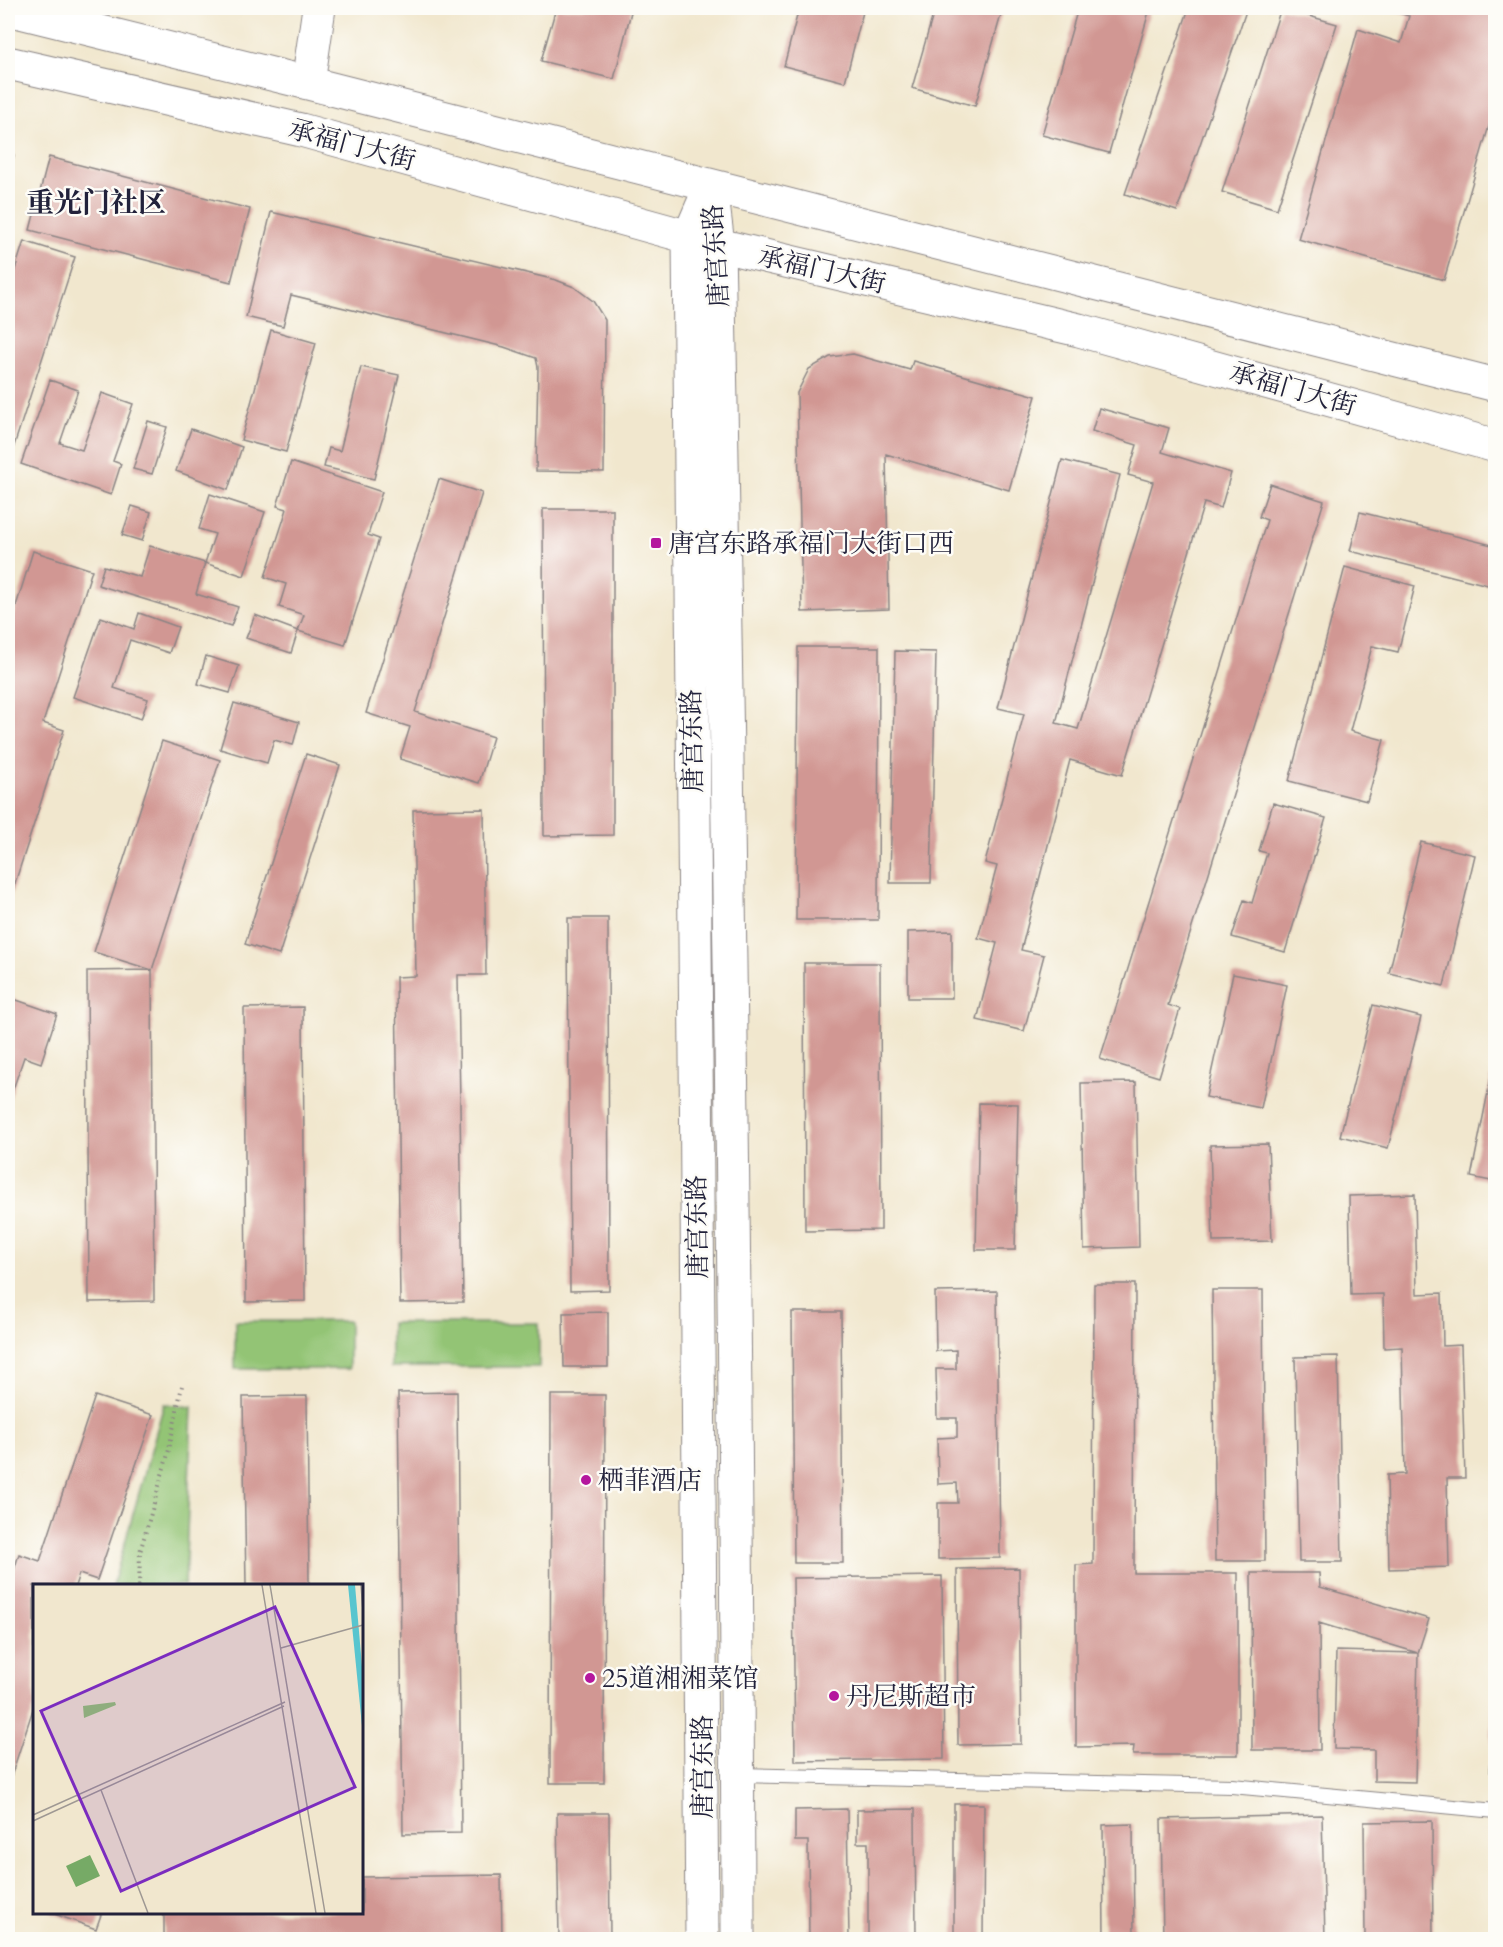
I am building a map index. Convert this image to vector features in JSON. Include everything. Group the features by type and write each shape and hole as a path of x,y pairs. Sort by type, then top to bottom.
{"street":[{"path":"308,83 319,8"},
{"name":"承福门大街","path":"8,9 1496,385"},
{"name":"承福门大街","path":"8,63 301,130 704,241 1079,330 1496,446"},
{"name":"唐宫东路","path":"702,1940 702,1686 690,649 704,241 711,186"},
{"name":"唐宫东路","path":"704,241 726,684 738,1940"}],"lane":[{"path":"738,1775 1232,1786 1496,1811"}],"path":[{"path":"139,1584 140,1552 168,1454 182,1386"}],"green space":[{"path":"235,1321 349,1321 349,1369 235,1369"},
{"path":"391,1323 539,1323 539,1367 391,1367"},
{"path":"164,1404 192,1407 185,1584 113,1584"}],"building":[{"path":"556,8 632,8 614,79 541,61"},
{"path":"799,8 864,8 845,82 784,66"},
{"path":"935,8 1003,8 975,106 912,88"},
{"path":"1078,8 1150,8 1109,153 1042,135"},
{"path":"1189,8 1247,8 1177,211 1125,194"},
{"path":"1281,8 1337,24 1277,209 1222,192"},
{"path":"1383,8 1496,8 1496,102 1444,280 1298,239 1358,29 1401,43 1409,16"},
{"path":"8,154 14,155 8,180"},
{"path":"49,157 250,209 231,282 30,230"},
{"path":"271,212 556,280 574,287 593,301 605,320 604,472 536,471 538,367 536,358 504,347 291,295 283,326 246,317"},
{"path":"24,241 75,257 13,449 8,448 8,292"},
{"path":"271,330 316,343 286,452 241,440"},
{"path":"853,354 910,370 913,361 1036,396 1009,490 886,454 889,609 802,612 797,393 809,369 830,357"},
{"path":"361,367 399,375 374,479 324,467 329,448 340,451"},
{"path":"50,380 78,390 60,443 82,450 102,393 133,404 113,461 121,464 111,495 21,464"},
{"path":"1099,408 1169,428 1162,452 1231,473 1221,508 1204,503 1122,775 1070,760 1021,950 1044,955 1024,1031 977,1020 997,943 978,938 997,866 985,863 1024,714 998,708 1062,460 1120,475 1056,723 1078,729 1153,482 1128,475 1137,445 1092,431"},
{"path":"148,421 167,427 152,474 133,469"},
{"path":"191,429 242,447 228,490 176,471"},
{"path":"291,462 382,492 368,535 379,539 345,645 298,631 304,615 279,607 286,584 265,577 287,509 277,506"},
{"path":"439,479 482,493 415,712 493,737 479,783 400,759 410,727 366,713"},
{"path":"1270,484 1324,501 1168,1005 1180,1009 1159,1077 1100,1059 1267,520 1259,517"},
{"path":"210,494 265,512 244,576 205,563 215,534 199,529"},
{"path":"132,506 151,512 142,541 122,535"},
{"path":"543,509 613,509 613,835 544,836"},
{"path":"1360,512 1496,546 1496,587 1350,551"},
{"path":"150,546 205,563 196,594 238,607 231,626 98,585 104,566 140,577"},
{"path":"33,551 92,570 43,723 64,730 8,905 8,632"},
{"path":"1345,567 1415,586 1398,652 1372,646 1350,731 1384,740 1367,801 1289,781"},
{"path":"139,613 178,627 169,653 130,640 114,688 148,699 141,719 73,697 101,617 134,629"},
{"path":"255,615 298,631 291,653 246,638"},
{"path":"798,647 879,647 878,920 796,920"},
{"path":"895,651 936,652 931,883 890,883"},
{"path":"206,656 239,666 230,693 198,684"},
{"path":"234,703 299,722 293,745 274,740 267,763 220,749"},
{"path":"162,741 220,760 152,970 94,952"},
{"path":"306,754 340,765 279,955 245,944"},
{"path":"1273,803 1326,818 1285,952 1232,937 1244,900 1252,903 1267,853 1259,851"},
{"path":"484,809 486,975 458,975 463,1302 400,1303 396,977 416,976 413,810"},
{"path":"1421,842 1475,855 1444,986 1389,973"},
{"path":"568,918 608,918 609,1290 570,1291"},
{"path":"952,931 952,998 908,998 908,932"},
{"path":"804,963 880,963 881,1230 805,1231"},
{"path":"152,970 154,1301 89,1302 87,971"},
{"path":"1233,974 1287,985 1261,1108 1206,1097"},
{"path":"8,997 57,1014 41,1063 24,1057 8,1104"},
{"path":"1373,1005 1421,1017 1388,1148 1340,1136"},
{"path":"303,1007 305,1301 246,1302 244,1008"},
{"path":"1494,1062 1496,1062 1496,1182 1471,1177"},
{"path":"1136,1082 1139,1247 1084,1249 1081,1083"},
{"path":"979,1103 1018,1104 1015,1250 976,1250"},
{"path":"1268,1144 1272,1241 1213,1242 1210,1145"},
{"path":"1415,1194 1417,1294 1442,1293 1443,1346 1461,1345 1465,1478 1447,1478 1449,1567 1389,1569 1387,1475 1405,1474 1402,1347 1384,1348 1383,1294 1351,1295 1349,1196"},
{"path":"1094,1284 1135,1284 1134,1573 1238,1573 1238,1755 1133,1755 1134,1746 1076,1747 1076,1565 1093,1564"},
{"path":"1212,1290 1263,1290 1265,1561 1215,1561"},
{"path":"997,1291 1000,1558 938,1559 938,1503 958,1503 957,1483 938,1484 937,1438 957,1437 957,1418 937,1418 936,1369 956,1369 956,1350 936,1351 935,1292"},
{"path":"608,1312 608,1367 564,1367 563,1313"},
{"path":"792,1312 841,1312 843,1563 794,1563"},
{"path":"1338,1356 1342,1562 1299,1562 1295,1357"},
{"path":"457,1392 461,1833 403,1834 398,1393"},
{"path":"551,1395 605,1395 604,1783 550,1783"},
{"path":"95,1396 153,1415 97,1580 79,1574 76,1584 33,1584 33,1709 8,1786 8,1590 19,1554 40,1561"},
{"path":"307,1396 309,1584 246,1584 243,1397"},
{"path":"1019,1568 1021,1744 958,1745 957,1569"},
{"path":"1251,1573 1319,1573 1320,1587 1429,1619 1418,1653 1319,1623 1320,1750 1252,1750"},
{"path":"942,1576 944,1759 795,1761 793,1578"},
{"path":"1336,1651 1418,1653 1415,1782 1374,1781 1374,1750 1334,1749"},
{"path":"1494,1654 1496,1654 1496,1772 1490,1772"},
{"path":"954,1804 984,1804 983,1940 954,1940"},
{"path":"847,1809 849,1940 809,1940 808,1841 795,1841 795,1810"},
{"path":"915,1809 916,1940 868,1940 868,1843 857,1843 857,1810"},
{"path":"557,1813 609,1813 610,1940 559,1940"},
{"path":"1322,1815 1325,1940 1163,1940 1161,1819"},
{"path":"1432,1821 1433,1940 1365,1940 1364,1822"},
{"path":"1133,1824 1134,1940 1104,1940 1103,1825"},
{"path":"501,1875 502,1939 164,1940 164,1914 363,1914 363,1877"},
{"path":"55,1914 101,1914 96,1929"}],"place":[{"name":"唐宫东路承福门大街口西","path":"656,543"},
{"name":"栖菲酒店","path":"586,1480"},
{"name":"25道湘湘菜馆","path":"590,1678"},
{"name":"丹尼斯超市","path":"834,1696"}],"district":[{"name":"重光门社区","path":"96,203"}]}
